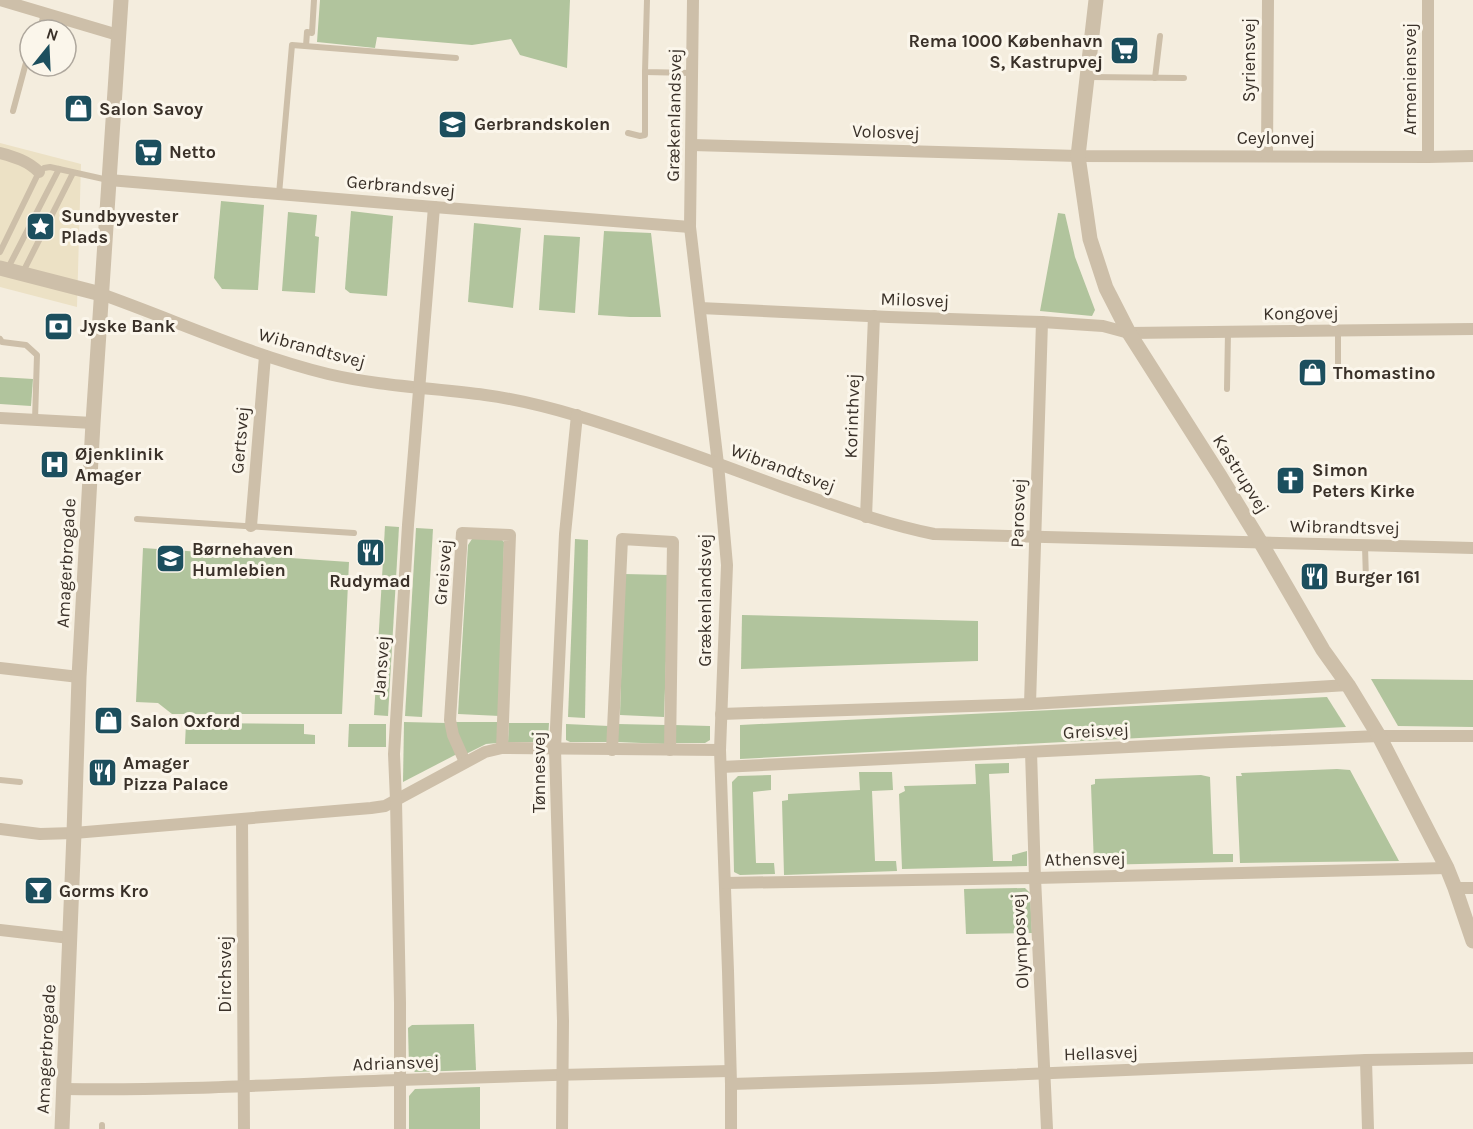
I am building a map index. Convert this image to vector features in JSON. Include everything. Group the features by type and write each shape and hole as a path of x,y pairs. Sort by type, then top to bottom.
{"street":[{"path":"0,0 118,35"},
{"name":"Amagerbrogade","path":"62,1129 79,677 121,0"},
{"name":"Grækenlandsvej","path":"693,0 690,227 718,464 727,565 720,750 731,1129"},
{"name":"Kastrupvej","path":"1096,0 1078,156 1090,239 1106,288 1129,333 1261,543 1323,650 1348,685 1379,736 1447,868 1473,941"},
{"name":"Syriensvej","path":"1267,156 1268,0"},
{"name":"Armeniensvej","path":"1428,0 1428,157"},
{"name":"Volosvej","path":"692,145 1078,156"},
{"path":"0,153 32,164 39,172"},
{"name":"Ceylonvej","path":"1078,156 1473,156"},
{"name":"Gerbrandsvej","path":"109,180 690,227"},
{"name":"Jansvej","path":"400,1129 394,754 408,525 434,207"},
{"path":"3,269 102,294"},
{"name":"Wibrandtsvej","path":"102,294 265,356 329,374 374,383 486,395 577,416 866,517 934,534 1473,548"},
{"name":"Milosvej","path":"700,308 1042,322 1103,326 1129,333"},
{"name":"Korinthvej","path":"866,517 874,316"},
{"name":"Parosvej","path":"1030,704 1042,322"},
{"name":"Kongovej","path":"1129,333 1473,329"},
{"name":"Gertsvej","path":"251,526 265,356"},
{"name":"Tønnesvej","path":"562,1129 563,1021 555,749 565,534 577,416"},
{"path":"0,418 93,423"},
{"name":"Greisvej","path":"465,762 453,735 450,720 462,532 510,535 502,748"},
{"path":"612,750 622,539 673,542 670,750"},
{"path":"0,668 79,677"},
{"name":"Greisvej","path":"721,714 1030,704 1348,685"},
{"name":"Greisvej","path":"721,767 1379,736 1473,736"},
{"path":"0,829 40,834 74,833 385,806 485,752 502,748 720,750"},
{"name":"Olymposvej","path":"1031,752 1047,1129"},
{"name":"Dirchsvej","path":"242,820 244,1129"},
{"name":"Athensvej","path":"724,883 1447,868"},
{"path":"1455,888 1473,888"},
{"path":"0,930 70,938"},
{"name":"Hellasvej","path":"731,1084 1473,1058"},
{"path":"1366,1060 1368,1129"},
{"name":"Adriansvej","path":"63,1089 117,1090 730,1071"}],"lane":[{"path":"306,46 307,32 312,33 314,0"},
{"path":"628,133 645,135 647,0"},
{"path":"43,18 44,13"},
{"path":"1155,78 1160,36"},
{"path":"279,194 292,45 456,58"},
{"path":"645,72 692,73"},
{"path":"1088,77 1184,78"},
{"path":"13,111 23,78"},
{"path":"0,252 39,172 44,168 50,167 109,180"},
{"path":"3,269 59,169"},
{"path":"22,274 73,173"},
{"path":"1338,330 1338,377"},
{"path":"1227,389 1228,332"},
{"path":"0,339 2,342 26,345 37,355 35,420"},
{"path":"137,519 354,533"},
{"path":"1365,546 1366,580"},
{"path":"0,780 20,782"}],"green space":[{"path":"320,0 570,0 567,68 520,55 511,39 472,45 377,37 375,48 317,42"},
{"path":"221,201 264,205 258,290 222,289 214,278"},
{"path":"351,211 393,216 387,296 350,293 345,289"},
{"path":"288,212 317,215 315,236 319,237 315,293 282,291"},
{"path":"1058,213 1065,214 1075,257 1095,310 1092,316 1040,311"},
{"path":"474,223 521,228 513,308 468,302"},
{"path":"604,231 651,233 661,317 598,315"},
{"path":"544,235 580,237 575,313 539,310"},
{"path":"0,377 33,379 31,406 0,404"},
{"path":"385,526 399,527 388,716 374,715"},
{"path":"416,528 433,529 422,717 405,716"},
{"path":"500,538 504,542 500,716 458,714 468,545 472,539"},
{"path":"575,539 588,540 585,718 568,717"},
{"path":"143,548 349,562 342,714 172,714 158,703 136,702"},
{"path":"624,574 669,575 664,717 620,715"},
{"path":"742,615 978,621 978,661 741,669"},
{"path":"1371,679 1473,680 1473,727 1398,726"},
{"path":"1327,697 1346,727 740,759 740,725"},
{"path":"404,722 447,723 457,754 403,782"},
{"path":"455,722 500,722 497,743 486,744 466,754 458,739"},
{"path":"186,723 304,724 304,734 315,735 315,744 185,744"},
{"path":"509,723 549,723 548,740 508,742"},
{"path":"349,724 386,724 386,747 348,747"},
{"path":"566,724 609,726 609,742 570,742 566,740"},
{"path":"617,724 666,725 666,744 617,742"},
{"path":"674,725 710,726 710,740 705,743 674,743"},
{"path":"1009,763 1009,773 989,774 993,861 1012,861 1012,855 1027,851 1027,866 902,869 899,794 905,791 904,786 976,784 975,764"},
{"path":"1350,770 1399,861 1240,863 1236,776 1242,776 1241,773"},
{"path":"859,772 892,772 893,790 872,791 875,861 896,861 897,871 784,875 782,801 788,800 788,794 860,790"},
{"path":"771,775 771,790 753,792 756,863 774,863 775,874 740,875 734,872 732,782 738,776"},
{"path":"1201,775 1210,777 1213,854 1233,854 1233,862 1094,865 1091,785 1095,784 1095,779"},
{"path":"1025,888 1030,893 1032,933 966,934 964,889"},
{"path":"474,1024 476,1070 415,1072 409,1066 408,1028 412,1025"},
{"path":"480,1087 480,1129 409,1129 409,1096 415,1089"}],"shaded area":[{"name":"Sundbyvester Plads","path":"0,143 81,164 77,307 0,287"}],"place":[{"name":"Rema 1000 København S, Kastrupvej","path":"1124,51"},
{"name":"Salon Savoy","path":"78,109"},
{"name":"Gerbrandskolen","path":"453,124"},
{"name":"Netto","path":"148,152"},
{"name":"Sundbyvester Plads","path":"40,226"},
{"name":"Jyske Bank","path":"59,326"},
{"name":"Thomastino","path":"1312,373"},
{"name":"Øjenklinik Amager","path":"54,464"},
{"name":"Simon Peters Kirke","path":"1291,480"},
{"name":"Rudymad","path":"370,552"},
{"name":"Børnehaven Humlebien","path":"171,559"},
{"name":"Burger 161","path":"1314,577"},
{"name":"Salon Oxford","path":"109,721"},
{"name":"Amager Pizza Palace","path":"102,773"},
{"name":"Gorms Kro","path":"38,891"}]}
